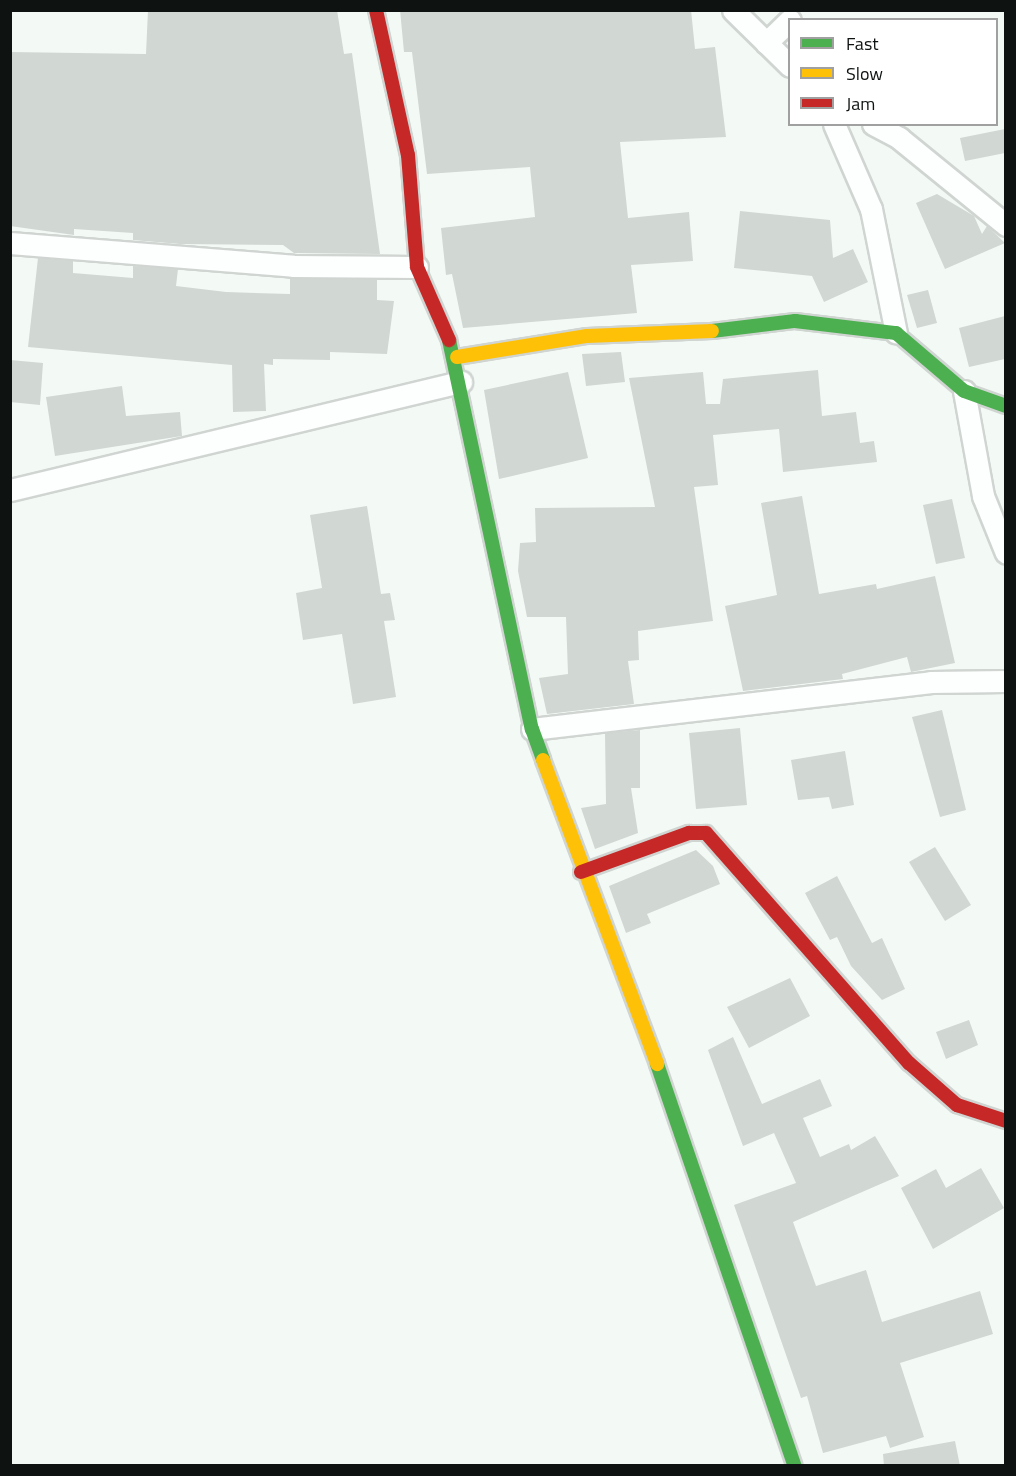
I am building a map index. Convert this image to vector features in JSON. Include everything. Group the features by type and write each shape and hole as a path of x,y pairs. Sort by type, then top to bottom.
{"street":[{"path":"376,10 408,155 417,267 457,357 532,729 581,872 665,1084 795,1466"},
{"path":"733,10 788,65"},
{"path":"766,43 788,22"},
{"path":"835,126 871,209 896,333"},
{"path":"877,126 899,138 1005,225"},
{"path":"10,243 292,266 417,267"},
{"path":"457,357 587,336 734,330 795,321 896,333 964,391 1005,406"},
{"path":"10,490 461,382"},
{"path":"964,391 983,496 1005,553"},
{"path":"532,729 931,682 1005,681"},
{"path":"581,872 689,833 706,833 866,1008 909,1063 957,1105 1005,1121"}],"building":[{"path":"148,10 337,10 344,54 352,53 380,254 294,253 283,245 180,244 133,240 133,233 74,229 74,235 10,226 10,52 146,54"},
{"path":"400,10 691,10 695,49 715,47 726,137 620,142 628,218 689,212 693,261 631,265 637,313 463,328 452,274 446,275 441,228 535,217 530,167 427,174 412,52 404,52"},
{"path":"1005,129 1005,153 965,161 960,138"},
{"path":"937,194 974,216 982,234 987,226 1005,243 945,269 916,203"},
{"path":"740,211 830,220 833,258 853,249 868,282 824,302 812,276 734,268"},
{"path":"38,258 73,261 73,273 133,278 133,266 178,269 176,286 226,292 290,294 290,279 377,279 377,300 394,301 387,354 330,352 330,360 273,359 273,365 264,364 266,411 233,412 232,365 28,347"},
{"path":"928,290 937,323 917,328 907,295"},
{"path":"1005,316 1005,359 969,367 959,328"},
{"path":"621,352 625,382 586,386 582,354"},
{"path":"10,360 43,363 40,405 10,402"},
{"path":"818,370 822,416 856,412 860,443 874,441 877,462 783,472 779,429 713,435 718,485 694,487 713,621 638,631 639,660 628,661 634,704 547,714 539,678 568,674 566,617 527,617 518,571 520,543 536,542 535,508 655,507 629,378 703,372 706,404 720,404 723,379"},
{"path":"568,372 588,458 499,479 484,390"},
{"path":"122,386 126,416 180,412 182,436 55,456 46,397"},
{"path":"802,496 819,594 876,584 877,589 935,576 955,663 911,672 907,657 842,674 843,679 743,691 725,606 777,595 761,503"},
{"path":"952,499 965,558 936,564 923,505"},
{"path":"367,506 381,594 390,593 395,620 384,621 396,697 353,704 342,634 303,640 296,593 322,588 310,515"},
{"path":"942,710 966,810 940,817 912,717"},
{"path":"740,728 747,805 696,809 689,733"},
{"path":"640,730 640,788 631,788 638,833 595,849 581,808 606,804 605,733"},
{"path":"845,751 854,805 832,809 829,797 798,800 791,760"},
{"path":"935,847 971,905 945,921 909,862"},
{"path":"696,850 713,866 720,884 647,914 651,923 626,933 609,886"},
{"path":"837,876 872,943 882,938 905,989 882,1000 851,966 837,937 830,940 805,893"},
{"path":"790,978 810,1016 749,1048 727,1007"},
{"path":"969,1020 978,1045 946,1059 936,1032"},
{"path":"733,1037 762,1104 820,1079 832,1106 803,1118 820,1157 849,1144 851,1150 875,1136 899,1176 793,1222 816,1286 866,1270 882,1322 980,1291 993,1334 900,1363 924,1437 890,1448 886,1436 823,1453 807,1396 801,1398 734,1205 796,1183 774,1133 743,1146 708,1050"},
{"path":"981,1168 1004,1208 933,1249 901,1188 936,1169 946,1188"},
{"path":"955,1441 960,1466 884,1466 883,1454"}],"traffic: fast":[{"path":"712,331 795,321 896,333 964,391 1006,406"},
{"path":"449,340 532,729 543,760"},
{"path":"657,1064 795,1466"}],"traffic: slow":[{"path":"457,357 587,336 712,331"},
{"path":"543,760 657,1064"}],"traffic: jam":[{"path":"376,10 408,155 417,267 449,340"},
{"path":"581,872 689,833 706,833 909,1063 957,1105 1006,1121"}]}
